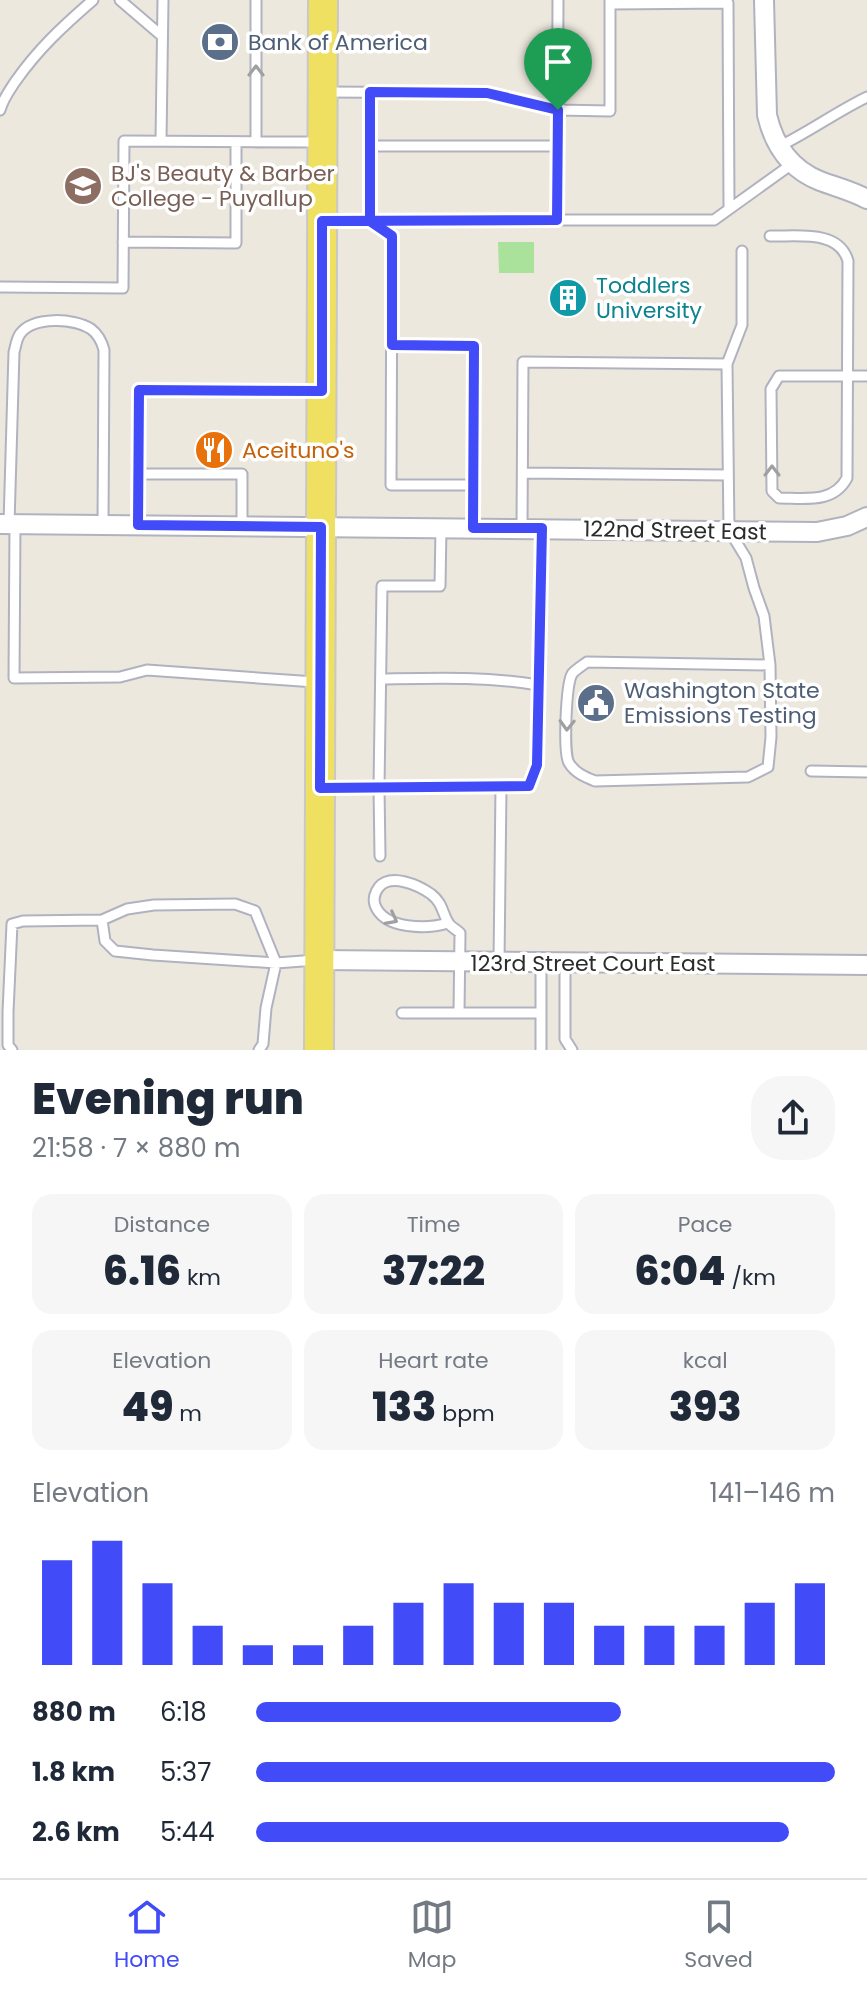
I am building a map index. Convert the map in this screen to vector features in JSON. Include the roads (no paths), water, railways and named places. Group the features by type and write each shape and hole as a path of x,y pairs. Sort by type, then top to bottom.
{"main road":[{"path":"319,1050 323,0"}],"street":[{"path":"764,0 767,115 778,147 792,164 817,180 867,199"},
{"name":"122nd Street East","path":"8,524 817,532 847,526 867,517"},
{"name":"123rd Street Court East","path":"319,960 867,965"}],"lane":[{"path":"0,110 24,69 56,32 93,0"},
{"path":"120,0 162,36"},
{"path":"161,141 163,0"},
{"path":"256,0 256,142"},
{"path":"557,220 558,0"},
{"path":"322,80 370,92 487,93 558,110 610,111 610,2 728,3 729,208"},
{"path":"370,92 370,221"},
{"path":"778,147 867,97"},
{"path":"0,287 123,288 124,141 323,142"},
{"path":"123,242 236,243 236,142"},
{"path":"370,146 558,146"},
{"path":"322,221 714,220 792,164"},
{"path":"370,221 392,236 391,485 474,485"},
{"path":"770,236 830,239 840,244 848,261 847,376 847,478 842,489 823,498 779,498 772,491 771,389 779,376 847,376 867,376"},
{"path":"742,251 742,325 727,364 729,530 746,558 764,616 770,665 771,737 768,767 748,777 595,781 579,775 568,761 566,736 572,674 587,662 770,665"},
{"path":"103,524 102,341 91,330 75,323 37,323 21,332 14,352 8,524 14,678 120,677 147,670 321,682"},
{"path":"392,345 474,346 473,528"},
{"path":"522,528 523,362 727,364"},
{"path":"138,525 139,390 322,391"},
{"path":"523,473 728,475"},
{"path":"138,474 242,474 242,526"},
{"path":"380,856 382,586 440,586 441,528"},
{"path":"320,788 529,786 537,765 542,528"},
{"path":"381,679 504,679 538,685"},
{"path":"811,771 867,772"},
{"path":"499,962 501,786"},
{"path":"448,923 434,928 393,922 381,914 374,903 375,892 381,884 399,881 432,895 442,906 448,923 460,933 459,1013"},
{"path":"12,1050 8,1045 12,924 23,921 102,920 127,909 154,905 235,904 255,911 276,963 266,1008 263,1044 259,1050"},
{"path":"102,920 105,941 115,951 276,963 319,960"},
{"path":"565,962 565,1039 572,1050"},
{"path":"541,963 541,1050"},
{"path":"402,1013 541,1013"}],"place":[{"name":"Bank of America","path":"220,42"},
{"name":"BJ's Beauty & Barber College - Puyallup","path":"83,186"},
{"name":"Toddlers University","path":"568,298"},
{"name":"Aceituno's","path":"214,450"},
{"name":"Washington State Emissions Testing","path":"596,703"}]}
